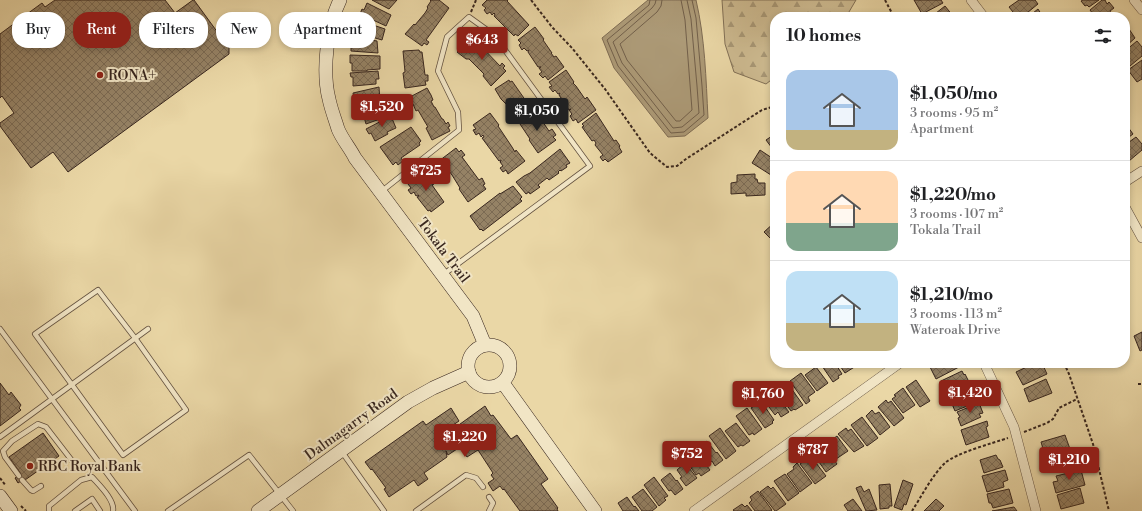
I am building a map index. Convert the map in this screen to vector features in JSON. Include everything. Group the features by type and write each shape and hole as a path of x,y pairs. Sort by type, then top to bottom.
{"street":[{"name":"Tokala Trail","path":"340,0 336,8 329,38 326,69 328,99 339,130 355,158 473,316 485,345"},
{"path":"971,0 980,12"},
{"path":"1134,0 1142,10"},
{"path":"1130,179 1142,171"},
{"path":"1130,216 1142,238"},
{"path":"485,345 499,347 505,351 509,357 510,364 510,371 503,383 490,388 477,383 472,378 468,365 473,352 485,345"},
{"path":"694,511 893,368"},
{"path":"986,368 1017,435 1036,511"},
{"name":"Dalmagarry Road","path":"258,511 408,402 433,388 469,372"},
{"path":"503,383 595,511"},
{"path":"0,496 11,511"}],"lane":[{"path":"381,192 459,130 458,112 438,71 447,37 469,17 494,35 590,166 443,275"},
{"path":"98,290 135,338 186,410 123,455 35,334 98,290"},
{"path":"0,437 148,328"},
{"path":"0,329 135,511"},
{"path":"41,486 33,491 31,490 20,478 5,457 3,451 12,441 38,424 46,427 73,462"},
{"path":"341,451 384,511"},
{"path":"168,511 249,455 293,511"},
{"path":"416,511 466,475 476,478 483,488"},
{"path":"49,511 48,506 81,480 92,477 107,493 114,508 113,511"},
{"path":"489,497 493,503 489,511"},
{"path":"75,511 92,499 100,511"}],"path":[{"path":"469,17 476,0"},
{"path":"531,0 605,89 650,153 667,167 677,166 762,110 770,108"},
{"path":"885,0 891,12"},
{"path":"1066,368 1093,444 1109,511"},
{"path":"912,511 946,462 956,456 1047,423 1053,419 1059,408 1077,398"}],"green space":[{"path":"722,0 856,0 849,12 770,12 770,81 766,84 734,72 725,44"}],"water":[{"path":"648,0 696,0 703,44 708,118 685,136 668,137 614,68 602,38"}],"building":[{"name":"RONA+","path":"55,0 165,0 174,12 139,12 139,48 208,48 208,19 216,30 216,48 229,48 229,54 68,172 53,152 31,168 0,126 0,123 14,113 2,96 0,98 0,34 12,25 12,48 65,48 65,12 30,12 42,3 45,7"},
{"name":"RONA+","path":"193,0 203,12 176,12"},
{"path":"372,0 397,0 389,9"},
{"path":"430,0 439,0 449,8 426,40 429,42 427,45 424,43 422,46 405,34 425,13 431,1"},
{"path":"487,0 508,0 507,1 529,25 518,36 515,34 514,36 494,16 494,13 492,15 490,12 487,14 484,10 486,8 482,5"},
{"path":"914,0 941,0 943,3 926,12 921,12"},
{"path":"1019,0 1035,0 1038,4 1028,12 1013,12 1009,7"},
{"path":"1099,0 1089,7 1087,5 1085,6 1081,1"},
{"path":"1102,0 1105,0 1107,4 1109,2 1114,8 1110,12 1091,12 1090,10"},
{"path":"367,3 391,15 386,26 376,21 376,12 361,12 362,9 364,10"},
{"path":"945,6 950,12 937,12"},
{"path":"376,26 385,29 382,40 376,38"},
{"path":"535,27 544,39 543,40 551,53 554,57 556,56 564,67 548,80 545,76 543,78 539,74 542,72 539,68 541,67 538,67 528,52 529,50 527,51 524,48 522,50 519,45 521,43 518,40"},
{"path":"1130,30 1135,38 1130,42"},
{"path":"472,37 475,41 477,39 480,41 478,43 500,66 502,63 505,66 503,68 506,71 491,86 483,76 484,74 469,59 466,59 457,52"},
{"path":"377,41 378,53 351,51 351,48 376,48"},
{"path":"1137,41 1142,47 1142,56 1130,66 1130,47"},
{"path":"419,50 422,52 425,75 428,75 428,81 425,81 426,85 405,88 403,51"},
{"path":"350,55 380,56 380,69 352,71"},
{"path":"1142,60 1142,79 1137,82 1130,73 1130,69"},
{"path":"566,70 574,82 573,83 585,99 587,97 596,110 578,123 576,119 573,121 570,116 572,114 559,95 560,93 558,94 555,90 553,92 549,87 552,86 549,82"},
{"path":"378,71 379,79 376,79 376,84 353,86 353,77 351,77 350,73"},
{"path":"509,80 510,82 512,81 526,101 528,99 531,103 528,104 531,108 514,118 507,108 509,107 501,99 495,89"},
{"path":"379,87 380,101 358,106 357,98 354,99 353,93"},
{"path":"427,88 433,100 431,101 434,107 446,124 448,122 450,126 448,127 450,131 432,140 426,128 428,127 418,110 416,111 408,98"},
{"path":"385,101 391,112 387,113 387,115 366,124 364,117 360,118 358,112"},
{"path":"532,112 534,114 536,112 549,131 552,129 556,135 553,137 556,140 538,153 518,121"},
{"path":"490,113 515,152 516,150 525,161 508,174 506,170 503,172 500,168 503,166 500,162 501,160 499,161 482,138 484,137 483,135 481,137 479,133 476,135 473,130 476,129 473,125"},
{"path":"596,113 614,141 616,140 620,146 619,147 622,152 608,162 605,159 603,161 600,157 603,155 595,145 596,143 594,140 592,141 582,127 584,126 582,124"},
{"path":"391,116 396,128 387,132 388,134 375,141 371,133 369,134 366,129"},
{"path":"411,127 421,141 419,143 420,145 401,158 403,161 398,165 396,162 393,165 380,147"},
{"path":"770,137 770,145 766,140"},
{"path":"1136,137 1142,144 1142,150 1130,160 1130,141"},
{"path":"456,148 459,152 461,150 465,155 462,157 479,180 482,178 485,184 483,185 486,189 468,202 452,175 439,161"},
{"path":"560,149 570,163 566,165 567,167 561,171 560,170 558,172 559,173 549,180 547,178 538,185 540,187 530,194 529,192 526,194 516,182 530,173"},
{"path":"760,150 770,157 770,174 752,163"},
{"path":"425,172 444,202 431,212 430,210 428,211 417,197 419,196 418,195 416,196 414,192 411,194 408,190 411,188 408,184"},
{"path":"755,174 755,179 757,179 758,183 765,183 765,195 746,196 746,193 731,194 731,183 737,182 737,175"},
{"path":"513,186 522,197 520,199 522,201 483,231 481,229 480,230 470,216 500,193"},
{"path":"770,227 770,238 764,232"},
{"path":"1142,332 1142,350 1140,351 1134,336"},
{"path":"817,368 828,383 817,391 805,375"},
{"path":"823,368 838,368 842,374 833,382"},
{"path":"842,368 853,368 845,373"},
{"path":"930,368 957,368 936,379"},
{"path":"1024,368 1044,368 1047,374 1023,385 1016,372"},
{"path":"962,371 970,384 948,394 941,381"},
{"path":"801,373 815,392 808,397 810,401 806,404 790,381"},
{"path":"1046,379 1052,393 1029,402 1024,389"},
{"path":"916,380 930,401 920,407 906,387"},
{"path":"0,383 9,395 11,392 21,405 19,408 21,410 0,426"},
{"path":"791,388 803,405 791,411 780,396"},
{"path":"903,388 915,405 903,413 892,399 896,396 894,395"},
{"path":"970,390 977,402 955,411 952,404 955,403 953,397"},
{"path":"773,392 789,412 781,417 778,412 775,415 763,399"},
{"path":"886,400 888,403 891,401 904,418 894,426 878,407"},
{"path":"761,401 774,420 772,422 773,423 765,428 751,408"},
{"path":"979,403 983,413 979,414 981,417 961,426 958,418 960,417 957,412"},
{"path":"485,406 491,416 493,415 511,439 517,435 548,479 541,484 558,508 558,511 520,511 504,489 503,490 500,486 493,491 488,483 494,479 491,475 493,473 478,450 467,457 460,447 448,455 446,451 447,457 424,473 428,479 418,486 414,480 389,497 384,489 386,488 365,462 423,421 426,425 451,408 459,421 450,427 451,429"},
{"path":"747,408 762,429 754,435 753,433 749,435 736,416"},
{"path":"872,410 875,414 879,412 890,427 880,435 866,416"},
{"path":"862,417 878,438 867,446 851,425"},
{"path":"987,421 988,426 986,427 989,437 966,445 961,430"},
{"path":"736,423 750,441 743,446 741,445 738,447 725,431"},
{"path":"720,428 736,451 726,459 709,436"},
{"path":"846,428 848,431 851,429 864,446 854,452 838,434"},
{"name":"RBC Royal Bank","path":"43,433 59,456 25,480 24,479 18,483 15,478 21,474 9,457"},
{"path":"1065,435 1070,449 1048,456 1047,452 1044,452 1041,442"},
{"path":"837,436 848,451 836,459 826,444"},
{"path":"707,441 723,460 715,466 712,461 709,463 698,448"},
{"path":"823,444 837,464 826,472 812,452"},
{"path":"694,448 710,470 701,476 699,473 696,475 683,456"},
{"path":"996,455 1003,467 984,473 980,460"},
{"path":"1068,455 1068,457 1073,455 1076,467 1058,472 1057,470 1051,471 1048,460"},
{"path":"808,458 811,462 813,459 826,476 815,484 800,464"},
{"path":"685,463 697,478 686,486 680,478 682,477 677,470"},
{"path":"797,463 812,483 800,492 787,474 794,469 793,467"},
{"path":"1005,470 1008,480 1003,482 1004,487 987,492 982,476"},
{"path":"1081,470 1085,485 1056,493 1053,482 1058,481 1056,476"},
{"path":"670,473 683,489 675,495 671,490 669,491 661,480"},
{"path":"785,474 799,493 788,501 774,481"},
{"path":"654,477 668,496 664,498 666,500 659,506 644,485"},
{"path":"903,480 913,484 906,505 904,504 902,510 894,507"},
{"path":"890,484 892,506 889,506 889,508 880,509 879,485"},
{"path":"768,486 771,489 773,487 786,504 776,511 760,492"},
{"path":"861,486 864,492 869,489 877,510 866,511 856,488"},
{"path":"1080,488 1084,503 1061,509 1057,495"},
{"path":"643,489 657,507 652,511 642,511 632,497"},
{"path":"1009,489 1013,503 993,508 991,503 989,503 987,494"},
{"path":"758,491 772,510 771,511 755,511 749,503 752,500 750,497"},
{"path":"627,497 639,511 623,511 618,503"},
{"path":"853,499 862,511 848,511 844,505"},
{"path":"936,499 944,506 939,511 924,511"},
{"path":"742,504 745,507 747,505 752,511 733,510"},
{"path":"1014,507 1017,511 992,511"}],"place":[{"name":"RONA+","path":"100,75"},
{"name":"RBC Royal Bank","path":"30,466"}]}
